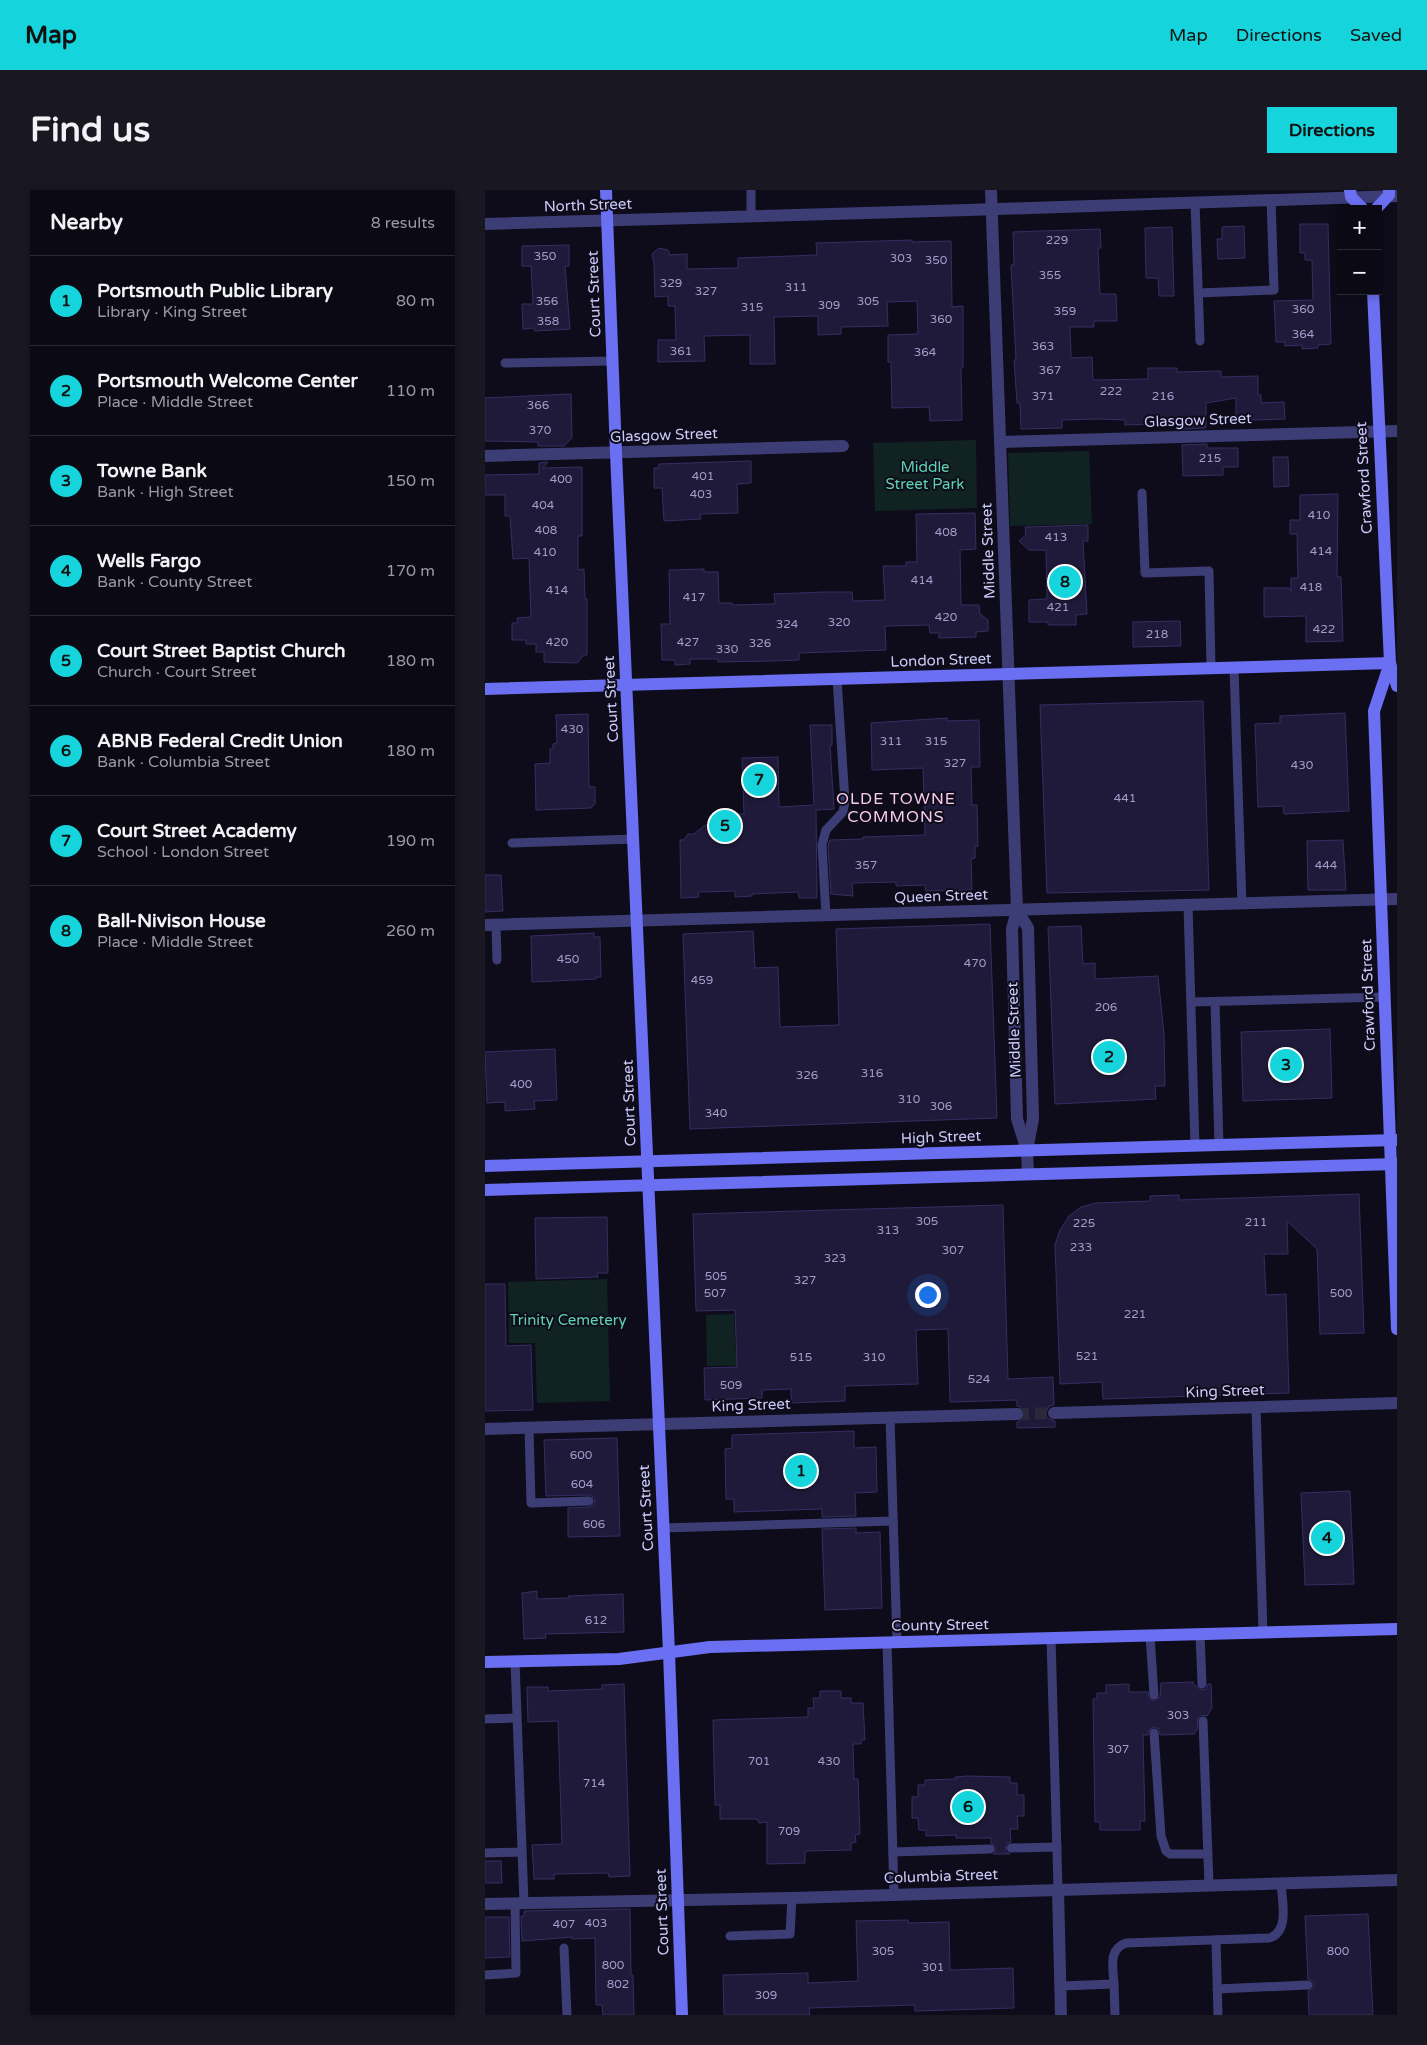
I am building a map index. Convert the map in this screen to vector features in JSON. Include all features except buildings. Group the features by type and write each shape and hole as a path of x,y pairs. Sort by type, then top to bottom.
{"main road":[{"name":"Court Street","path":"606,190 669,1652 682,2015"},
{"path":"1351,193 1360,205"},
{"path":"1380,205 1392,194"},
{"name":"Crawford Street","path":"1373,295 1378,432 1393,663 1397,686"},
{"name":"Crawford Street","path":"1393,663 1374,711 1384,997 1394,1164 1397,1328"},
{"name":"London Street","path":"485,689 1393,663"},
{"name":"High Street","path":"485,1166 1393,1140"},
{"path":"485,1190 1394,1164"},
{"name":"County Street","path":"485,1662 619,1659 710,1647 1397,1629"}],"street":[{"name":"Middle Street","path":"991,190 1017,910 1012,929 1017,1119 1027,1150 1028,1174"},
{"name":"North Street","path":"485,224 1195,202 1351,193 1392,194"},
{"name":"Glasgow Street","path":"1000,442 1397,431"},
{"name":"Glasgow Street","path":"485,456 843,446"},
{"name":"Queen Street","path":"490,925 1397,899"},
{"name":"King Street","path":"1054,1413 1397,1403"},
{"name":"King Street","path":"485,1429 1017,1414"},
{"name":"Columbia Street","path":"485,1904 792,1898 1397,1880"},
{"path":"1058,1889 1061,2015"}],"lane":[{"path":"751,190 751,216"},
{"path":"1199,293 1274,290 1271,199"},
{"path":"1195,202 1200,341"},
{"path":"505,363 613,361"},
{"path":"1142,493 1145,573 1209,571 1211,668"},
{"path":"1234,668 1242,904"},
{"path":"826,916 822,845 826,830 843,812 845,801 837,679"},
{"path":"513,843 634,839"},
{"path":"1188,905 1195,1146"},
{"path":"490,925 497,960"},
{"path":"1191,1002 1384,997"},
{"path":"1215,1002 1219,1145"},
{"path":"1257,1407 1263,1633"},
{"path":"890,1417 893,1521 894,1894"},
{"path":"529,1428 531,1503 589,1501"},
{"path":"663,1528 893,1521"},
{"path":"1200,1634 1202,1684"},
{"path":"1150,1636 1154,1695"},
{"path":"1051,1638 1058,1889"},
{"path":"485,1974 516,1974 522,1852 515,1661"},
{"path":"485,1718 517,1718"},
{"path":"1203,1721 1209,1885"},
{"path":"1154,1733 1159,1821 1163,1844 1171,1854 1207,1854"},
{"path":"1011,1848 1057,1847"},
{"path":"893,1852 990,1849"},
{"path":"485,1853 522,1852"},
{"path":"1115,2015 1113,1958 1114,1951 1119,1946 1126,1943 1276,1936 1281,1930 1283,1923 1281,1884"},
{"path":"730,1936 790,1934 792,1898"},
{"path":"1216,1940 1219,2015"},
{"path":"564,1948 567,2015"},
{"path":"1061,1986 1113,1984"},
{"path":"1217,1988 1308,1985"}],"green space":[{"name":"Middle Street Park","path":"976,440 977,508 875,511 873,443"},
{"name":"Middle Street Park","path":"1089,451 1092,524 1010,526 1008,453"},
{"name":"Trinity Cemetery","path":"607,1279 610,1401 537,1403 535,1343 509,1343 508,1282"},
{"path":"734,1314 735,1350 757,1349 758,1365 707,1366 706,1315"}],"tunnel":[{"path":"1017,1414 1054,1413"}],"place":[{"name":"Ball-Nivison House","path":"1065,582"},
{"name":"Court Street Academy","path":"759,780"},
{"name":"Court Street Baptist Church","path":"725,826"},
{"name":"Portsmouth Welcome Center","path":"1109,1057"},
{"name":"Towne Bank","path":"1286,1065"},
{"name":"Portsmouth Public Library","path":"801,1471"},
{"name":"Wells Fargo","path":"1327,1538"},
{"name":"ABNB Federal Credit Union","path":"968,1807"}],"district":[{"name":"OLDE TOWNE COMMONS","path":"896,808"}]}
